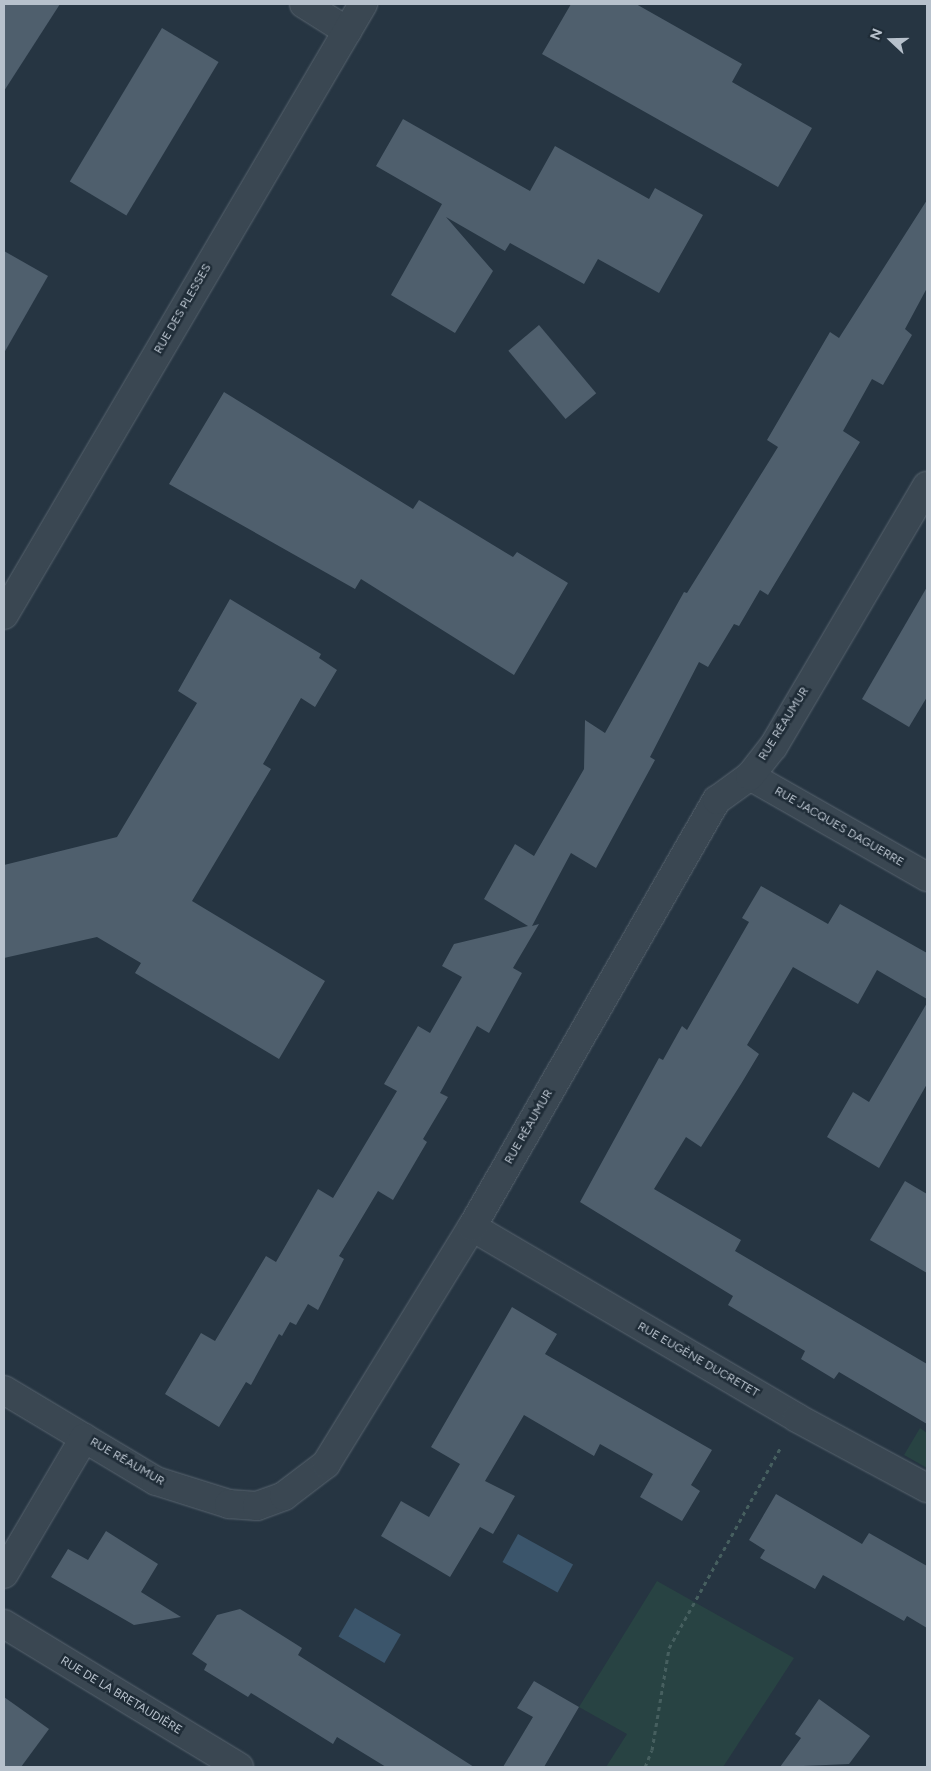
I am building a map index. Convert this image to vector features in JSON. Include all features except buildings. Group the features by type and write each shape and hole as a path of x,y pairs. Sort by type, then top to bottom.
{"street":[{"path":"304,4 347,31"},
{"name":"RUE DES PLESSES","path":"4,615 362,4"},
{"name":"RUE RÉAUMUR","path":"4,1390 156,1482 196,1497 257,1506 284,1496 304,1485 326,1464 343,1442 472,1227 716,800 750,776 773,747 927,486"},
{"name":"RUE JACQUES DAGUERRE","path":"750,776 927,877"},
{"name":"RUE EUGÈNE DUCRETET","path":"472,1227 797,1418 927,1488"},
{"path":"4,1574 84,1438"},
{"name":"RUE DE LA BRETAUDIÈRE","path":"4,1624 239,1767"}],"path":[{"path":"645,1767 652,1750 669,1648 797,1418"}],"green space":[{"path":"920,1428 927,1433 927,1468 904,1455"},
{"path":"657,1581 794,1658 723,1767 606,1767 627,1734 579,1707"}],"water":[{"path":"518,1534 573,1565 558,1593 502,1562"},
{"path":"355,1608 401,1634 384,1663 338,1637"}]}
